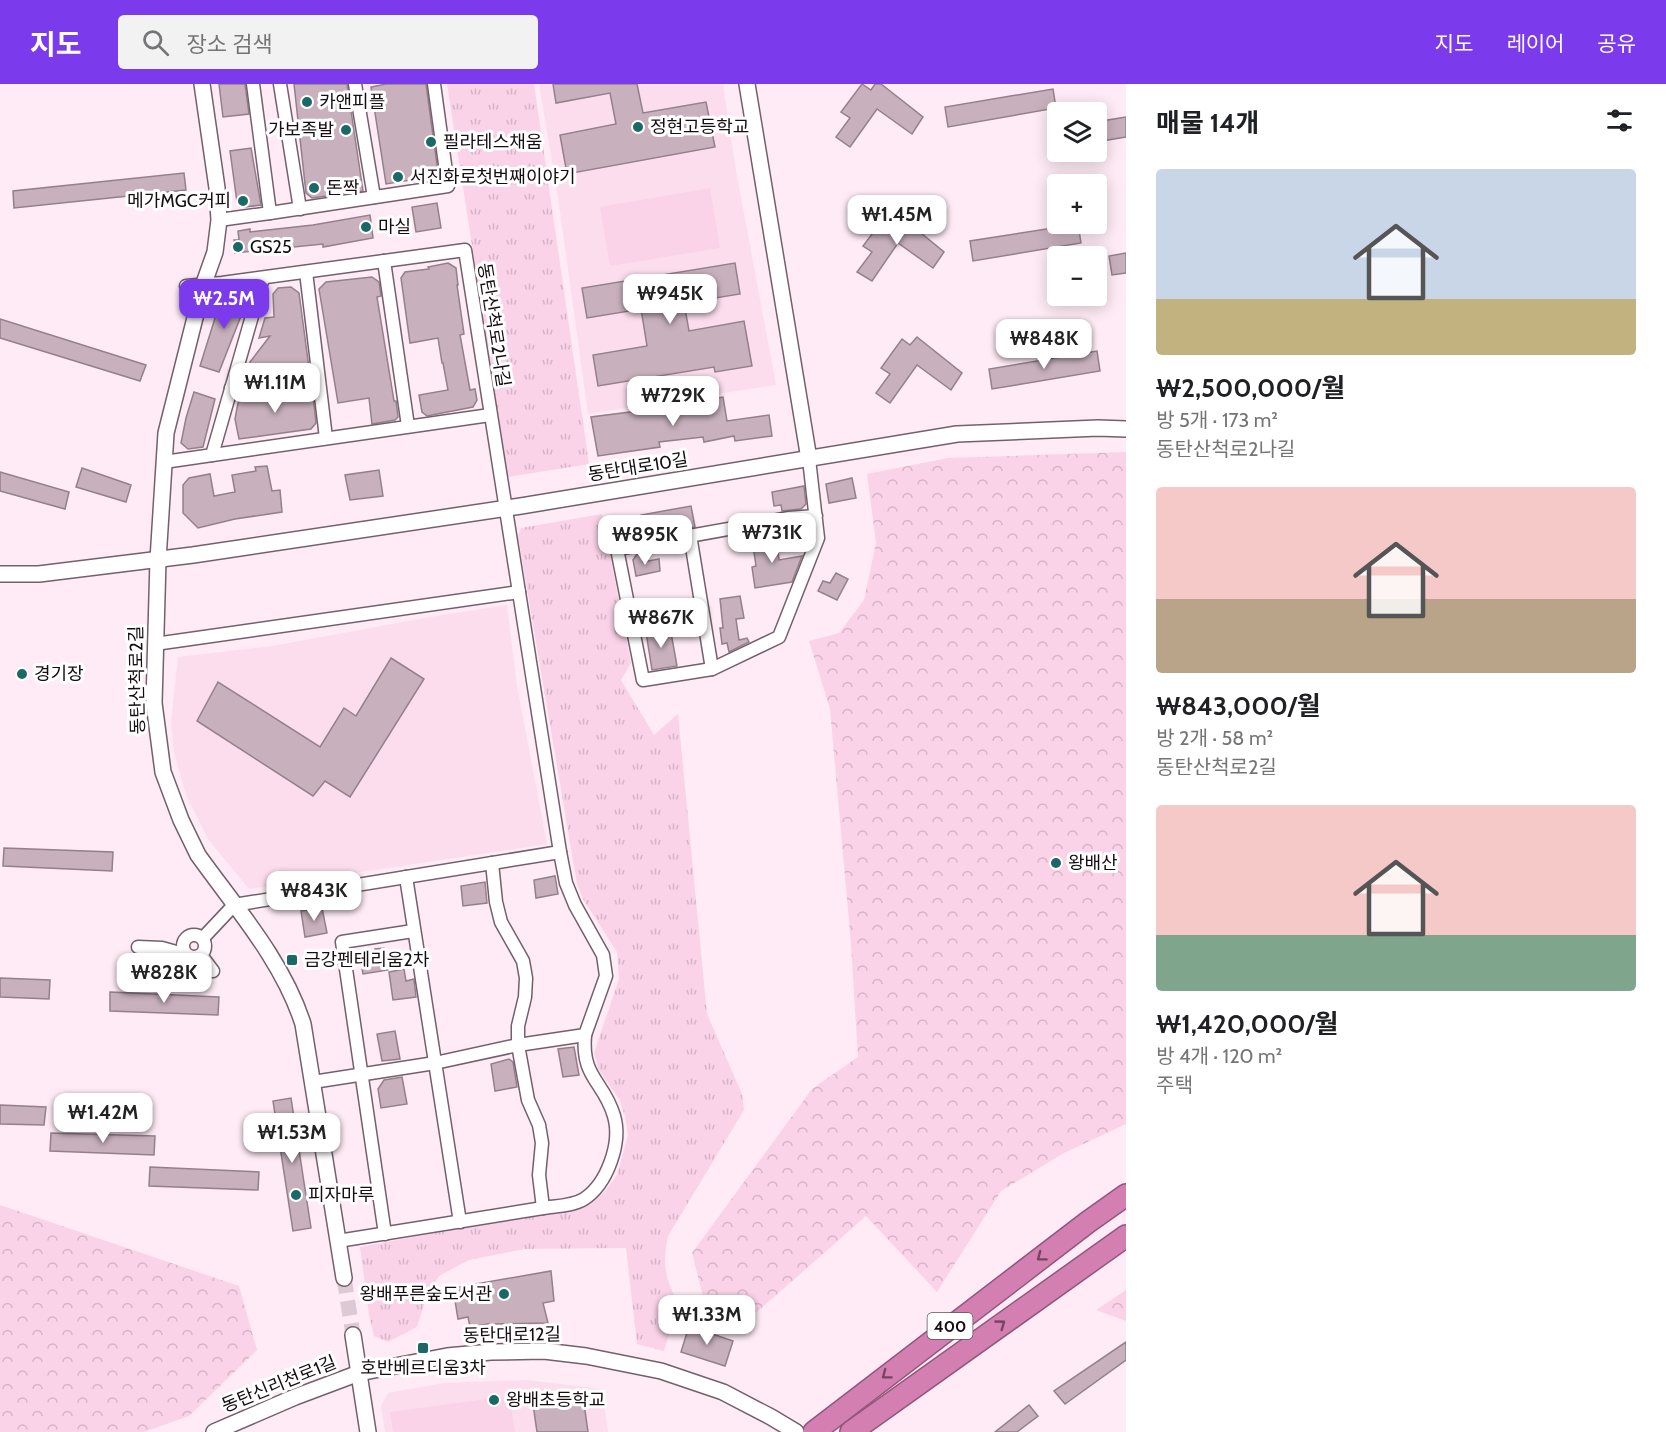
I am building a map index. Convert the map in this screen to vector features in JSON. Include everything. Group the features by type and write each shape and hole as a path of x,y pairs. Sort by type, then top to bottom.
{"highway":[{"name":"400","path":"814,1432 1126,1195"},
{"name":"400","path":"851,1432 1119,1240"}],"street":[{"name":"동탄산척로2길","path":"202,84 217,188 219,220 215,252 203,286 166,434 155,644 156,733 168,790 198,855 280,971 298,1007 313,1082 344,1278"},
{"path":"253,84 270,213"},
{"path":"280,84 300,209"},
{"path":"355,84 374,197"},
{"path":"219,220 448,186 434,84"},
{"path":"747,84 809,459 816,516 818,538 779,637 712,669 643,680 617,549 789,518 816,516"},
{"name":"동탄산척로2나길","path":"186,286 203,286 465,250 566,883 575,905 603,955 606,976 585,1035"},
{"path":"384,261 408,426"},
{"path":"306,272 326,438"},
{"path":"212,455 263,278"},
{"path":"231,388 318,375"},
{"name":"동탄산척로2나길","path":"164,462 490,415"},
{"name":"동탄대로10길","path":"0,574 39,574 158,560 504,501 809,459 957,434 1098,428 1126,429"},
{"path":"690,535 712,669"},
{"path":"155,644 519,592"},
{"path":"203,938 234,905 560,852"},
{"path":"492,863 496,902 501,922 523,961 526,978 525,997 518,1026 518,1046 526,1092 539,1125 542,1143 539,1175 543,1208"},
{"path":"406,877 460,1222"},
{"path":"385,1234 342,942 413,931"},
{"path":"162,948 184,941 193,935 203,938"},
{"path":"138,947 162,948 194,957 201,955 205,949 203,938"},
{"path":"184,941 183,948 187,955"},
{"path":"201,955 213,971"},
{"path":"313,1082 361,1076 585,1035 586,1065 614,1116 617,1136 609,1165 598,1187 583,1200 338,1241"},
{"path":"353,1335 368,1432"},
{"name":"동탄대로12길","path":"359,1373 447,1356 491,1352 544,1351 586,1356 661,1371 723,1392 771,1416 796,1432"},
{"name":"동탄신리천로1길","path":"214,1432 295,1397 359,1373"}],"shaded area":[{"path":"539,84 723,84 736,171 776,385 588,414 558,197"},
{"path":"507,605 517,686 547,844 249,889 208,839 186,795 174,752 171,723 178,657 273,646"},
{"name":"왕배초등학교","path":"526,1380 602,1389 608,1432 385,1432 381,1406 388,1393 444,1383"}],"green space":[{"path":"447,84 534,84 589,464 508,477"},
{"path":"710,188 720,248 610,266 600,207"},
{"path":"1126,452 1126,1124 1064,1153 1001,1191 937,1292 866,1216 757,1312 709,1320 692,1253 812,1089 858,1057 851,944 830,709 809,641 839,633 864,600 876,543 867,474 948,458"},
{"path":"602,514 631,663 621,680 654,735 678,714 707,1014 742,1094 744,1110 668,1236 665,1255 666,1271 678,1304 664,1351 637,1344 626,1248 525,1249 469,1260 439,1276 426,1299 417,1327 388,1342 374,1336 360,1247 588,1204 605,1191 617,1175 628,1135 619,1099 599,1070 594,1053 619,979 617,952 583,899 577,884 518,536 521,528"},
{"path":"0,1205 239,1286 257,1350 189,1416 144,1432 0,1432"},
{"path":"1126,1290 1126,1321 1096,1310"},
{"path":"510,1396 515,1432 393,1432 390,1412"}],"building":[{"path":"219,84 245,84 249,114 223,117"},
{"path":"294,84 347,84 363,191 312,198 306,193"},
{"path":"386,84 426,84 438,172 435,176 386,184 371,87"},
{"path":"553,84 637,84 643,113 706,102 715,147 567,174 560,135 616,124 610,93 556,103"},
{"path":"862,84 871,90 875,84 881,84 923,117 912,134 877,109 850,147 836,137 850,118 841,112"},
{"path":"1053,89 1055,102 1047,102 1047,110 948,127 945,107"},
{"path":"1126,117 1126,137 1107,140 1107,120"},
{"path":"251,148 261,205 245,207 237,202 230,151"},
{"path":"184,173 186,190 14,208 13,191"},
{"path":"437,203 441,228 416,232 412,207"},
{"path":"370,215 373,238 323,247 323,244 235,253 234,240 239,240 238,231 250,229 250,232 313,225"},
{"path":"899,215 944,252 933,268 898,243 872,281 857,272 872,252 863,246 884,218 892,224"},
{"path":"1047,229 1047,234 1080,234 1081,243 1047,246 1047,249 973,261 970,241"},
{"path":"1126,253 1126,273 1112,275 1109,256"},
{"path":"448,263 456,268 464,334 460,335 470,390 475,389 477,400 473,407 427,416 422,412 419,395 448,390 443,363 438,338 410,343 401,278 405,272 429,269 428,267"},
{"path":"735,263 740,294 684,303 689,331 744,321 752,366 715,372 714,367 598,386 593,355 647,346 641,309 587,318 582,288"},
{"path":"372,277 379,282 381,296 377,297 398,417 395,420 372,424 369,398 338,403 319,289 326,282"},
{"path":"291,287 299,293 309,368 251,375 250,362 270,336 259,338 265,318 274,317 273,294 278,288"},
{"path":"243,291 248,298 219,372 200,366 221,299 228,294"},
{"path":"0,319 146,365 140,381 0,338"},
{"path":"917,337 962,373 951,390 917,365 890,403 876,393 890,374 881,368 902,339 910,345"},
{"path":"1097,351 1100,371 992,389 989,369"},
{"path":"307,390 313,396 316,423 311,429 239,439 235,419 238,403 243,398"},
{"path":"194,392 215,399 203,447 188,449 181,443"},
{"path":"723,397 727,421 769,415 772,436 735,441 734,436 704,442 703,437 659,442 660,447 598,456 591,417"},
{"path":"267,466 272,491 280,490 282,512 235,519 198,528 183,513 183,485 189,478 210,474 214,496 235,492 232,475 256,471 255,467"},
{"path":"82,468 131,485 126,502 76,487"},
{"path":"379,470 383,496 350,500 345,475"},
{"path":"0,472 69,492 65,509 0,491"},
{"path":"852,478 856,498 829,503 826,484"},
{"path":"804,486 806,504 801,509 782,511 781,505 774,506 772,492"},
{"path":"691,506 695,527 644,536 641,515"},
{"path":"776,536 779,560 802,556 792,582 755,588 752,567 756,566 752,539"},
{"path":"641,553 643,562 659,559 660,571 636,576 633,560 637,554"},
{"path":"836,573 848,579 837,600 818,591 823,581 830,583"},
{"path":"740,596 744,618 736,619 739,640 747,638 749,642 729,652 727,643 722,644 720,599"},
{"path":"670,627 677,666 652,670 646,632"},
{"path":"391,658 424,679 350,797 325,781 313,796 197,721 218,682 320,747 344,708 356,716"},
{"path":"4,848 113,852 112,871 3,866"},
{"path":"555,876 558,894 536,898 534,880"},
{"path":"485,882 487,903 463,906 461,886"},
{"path":"322,908 327,933 305,937 301,911"},
{"path":"384,948 388,970 363,974 360,957 375,954 375,949"},
{"path":"404,969 406,981 414,979 416,997 393,1000 389,972"},
{"path":"0,978 50,980 49,999 0,997"},
{"path":"110,992 219,997 218,1015 110,1011"},
{"path":"395,1031 400,1059 382,1061 377,1034"},
{"path":"574,1047 579,1075 563,1077 558,1049"},
{"path":"509,1059 513,1062 517,1087 495,1091 491,1064"},
{"path":"402,1077 407,1104 381,1108 378,1089 384,1080"},
{"path":"291,1098 311,1228 293,1231 273,1101"},
{"path":"0,1105 46,1107 44,1125 0,1124"},
{"path":"51,1133 155,1136 154,1155 50,1151"},
{"path":"150,1167 259,1172 258,1190 149,1186"},
{"name":"왕배푸른숲도서관","path":"551,1271 554,1301 543,1303 548,1323 488,1324 470,1327 468,1317 458,1319 453,1288"},
{"path":"689,1326 733,1341 725,1366 681,1352"},
{"path":"1126,1342 1126,1360 1065,1404 1054,1391"},
{"path":"583,1396 588,1432 537,1432 533,1404"},
{"path":"1029,1405 1038,1416 1017,1432 995,1432"}],"tunnel":[{"path":"344,1278 353,1335"}],"place":[{"name":"카앤피플","path":"307,102"},
{"name":"정현고등학교","path":"638,127"},
{"name":"가보족발","path":"346,130"},
{"name":"필라테스채움","path":"431,142"},
{"name":"서진화로첫번째이야기","path":"398,177"},
{"name":"돈짝","path":"314,188"},
{"name":"메가MGC커피","path":"243,201"},
{"name":"마실","path":"366,227"},
{"name":"GS25","path":"238,247"},
{"name":"경기장","path":"22,674"},
{"name":"왕배산","path":"1056,863"},
{"name":"금강펜테리움2차","path":"292,960"},
{"name":"피자마루","path":"296,1195"},
{"name":"왕배푸른숲도서관","path":"504,1294"},
{"name":"호반베르디움3차","path":"423,1348"},
{"name":"왕배초등학교","path":"494,1400"}]}
